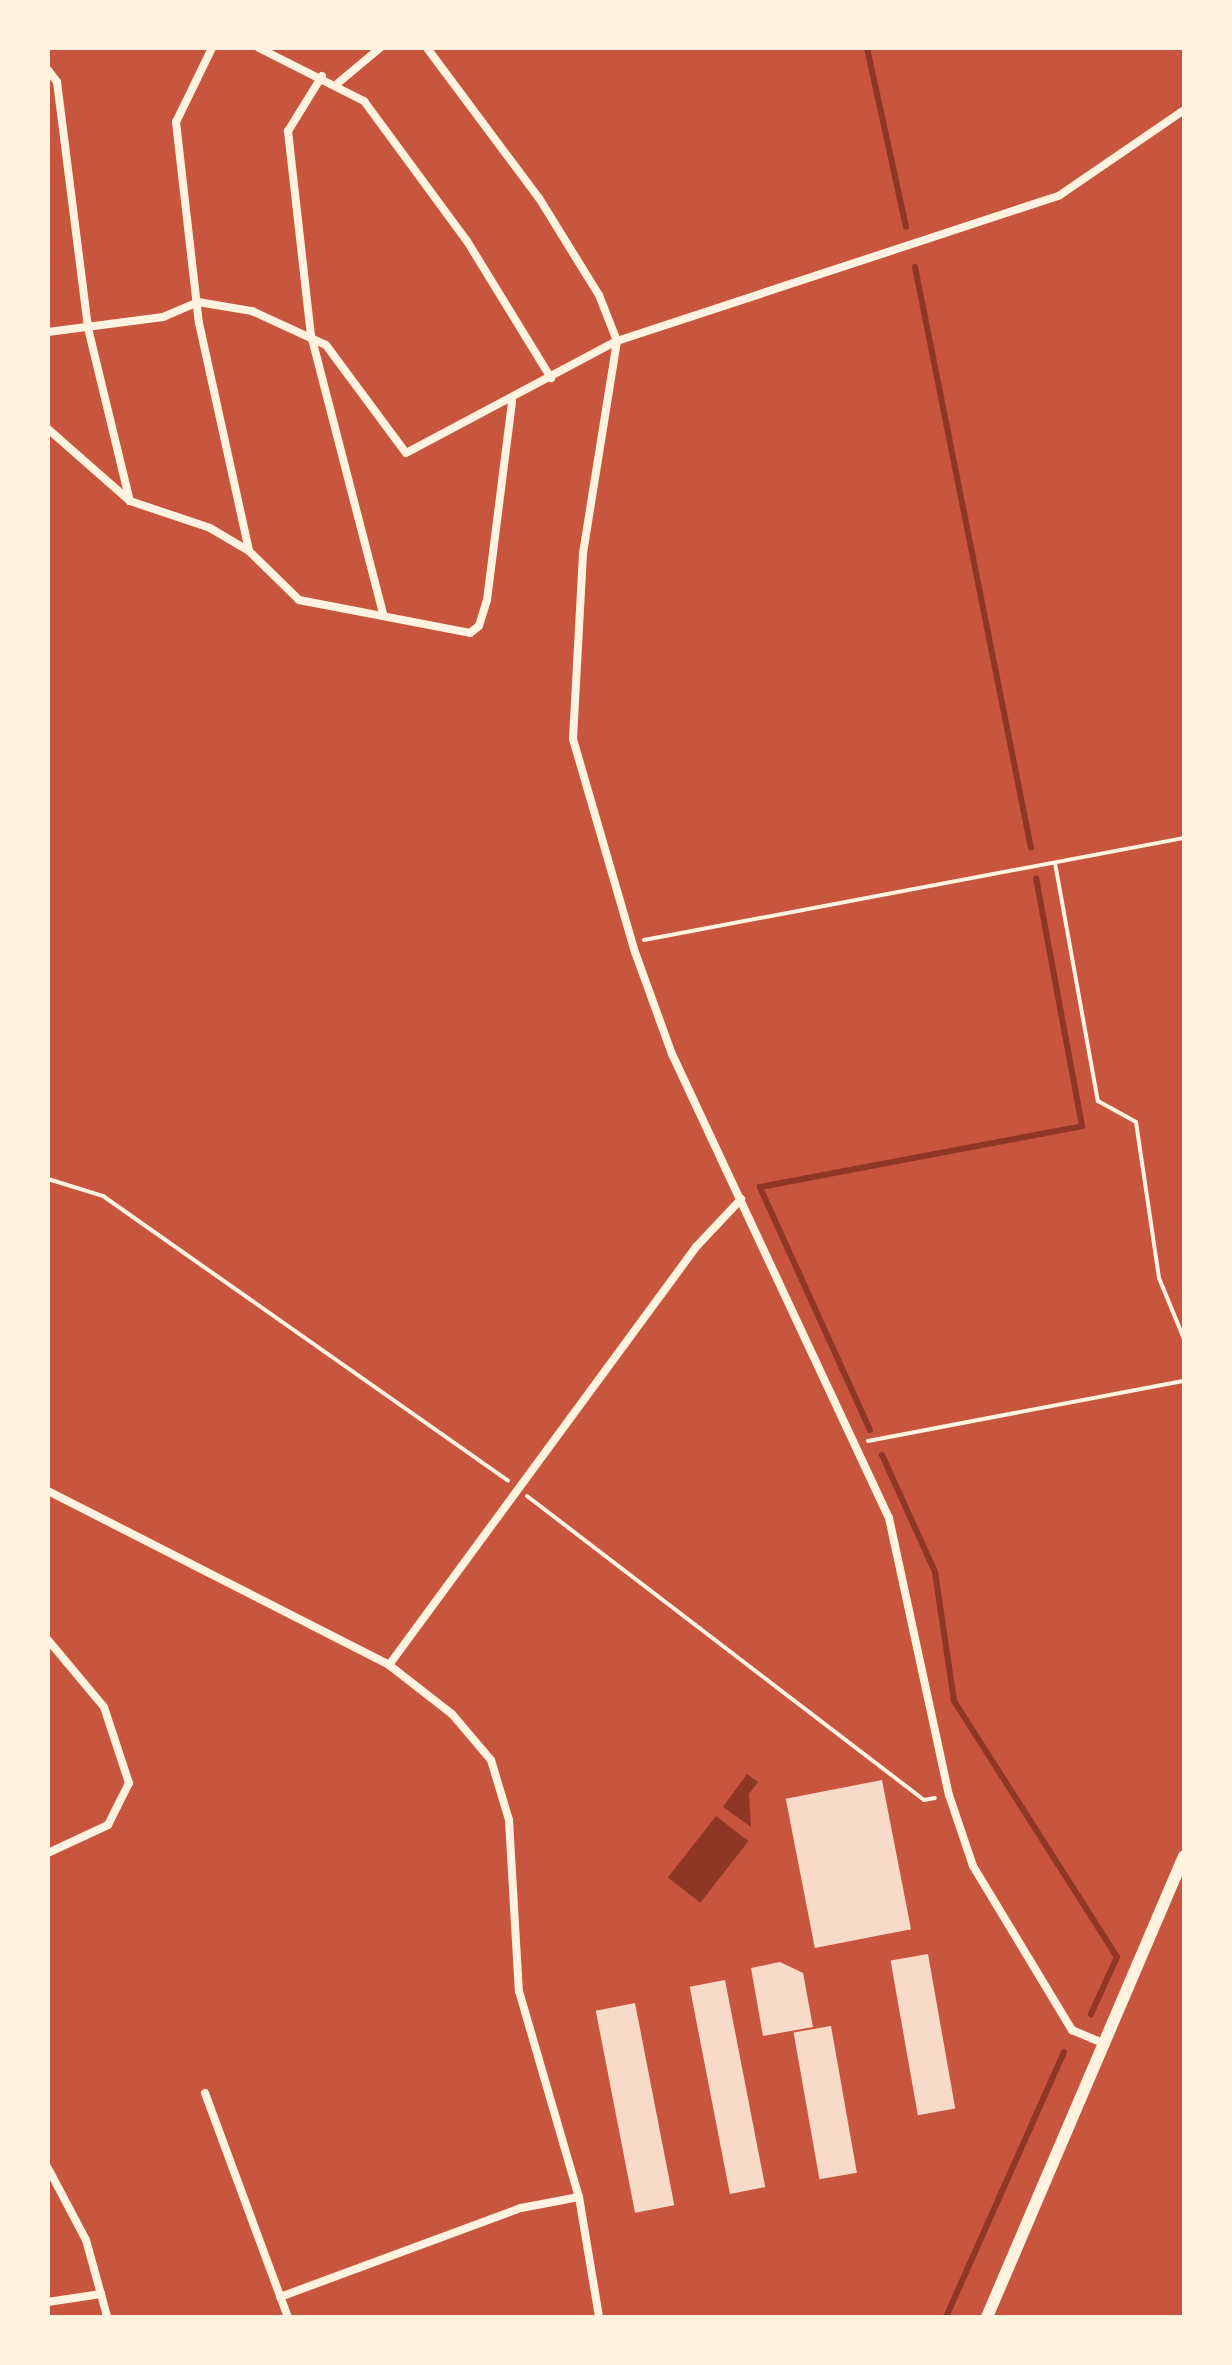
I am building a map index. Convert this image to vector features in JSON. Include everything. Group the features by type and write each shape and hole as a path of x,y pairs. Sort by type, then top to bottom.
{"main road":[{"path":"988,2317 1184,1856"}],"street":[{"path":"212,48 176,122 198,302 249,551"},
{"path":"259,48 338,83 364,101 459,229 551,378"},
{"path":"338,83 380,48"},
{"path":"427,48 539,198 599,295 617,341 583,554 573,739 632,942 672,1054 858,1443 902,1562 949,1795 973,1866 1003,1922 1072,2030 1103,2043"},
{"path":"48,70 57,82 88,328 130,501"},
{"path":"322,76 288,131 311,335 383,614"},
{"path":"48,332 163,317 198,302 252,311 311,335 349,367 406,453 512,402 617,341 1060,195 1184,110"},
{"path":"48,429 130,501 210,528 249,551 299,600 470,633 479,626 512,402"},
{"path":"389,1665 696,1247 741,1199"},
{"path":"48,1491 389,1665 452,1714 500,1777 519,1991 579,2197 599,2317"},
{"path":"48,1640 104,1707 129,1783 108,1825 48,1853"},
{"path":"205,2093 288,2317"},
{"path":"48,2168 86,2240 107,2317"},
{"path":"280,2297 521,2208 579,2197"},
{"path":"48,2302 101,2294"}],"path":[{"path":"632,942 1184,838"},
{"path":"1055,863 1098,1101 1136,1122 1159,1278 1184,1339"},
{"path":"48,1179 103,1196 518,1489 924,1800 949,1795"},
{"path":"858,1443 1184,1381"}],"shaded area":[{"path":"747,1774 758,1782 749,1794 751,1827 723,1807"},
{"path":"716,1816 748,1841 700,1903 668,1877"}],"building":[{"path":"882,1780 911,1929 815,1948 786,1799"},
{"path":"928,1954 955,2109 918,2115 891,1961"},
{"path":"780,1962 803,1973 813,2027 763,2036 751,1968"},
{"path":"725,1980 765,2187 730,2194 690,1987"},
{"path":"635,2003 674,2205 635,2213 596,2011"},
{"path":"831,2026 857,2173 819,2179 794,2033"}],"waterway":[{"path":"867,48 906,227"},
{"path":"915,267 1031,848"},
{"path":"870,1430 760,1187 1082,1126 1036,878"},
{"path":"882,1455 935,1572 954,1701 1117,1957 1091,2014"},
{"path":"946,2317 1064,2052"}]}
